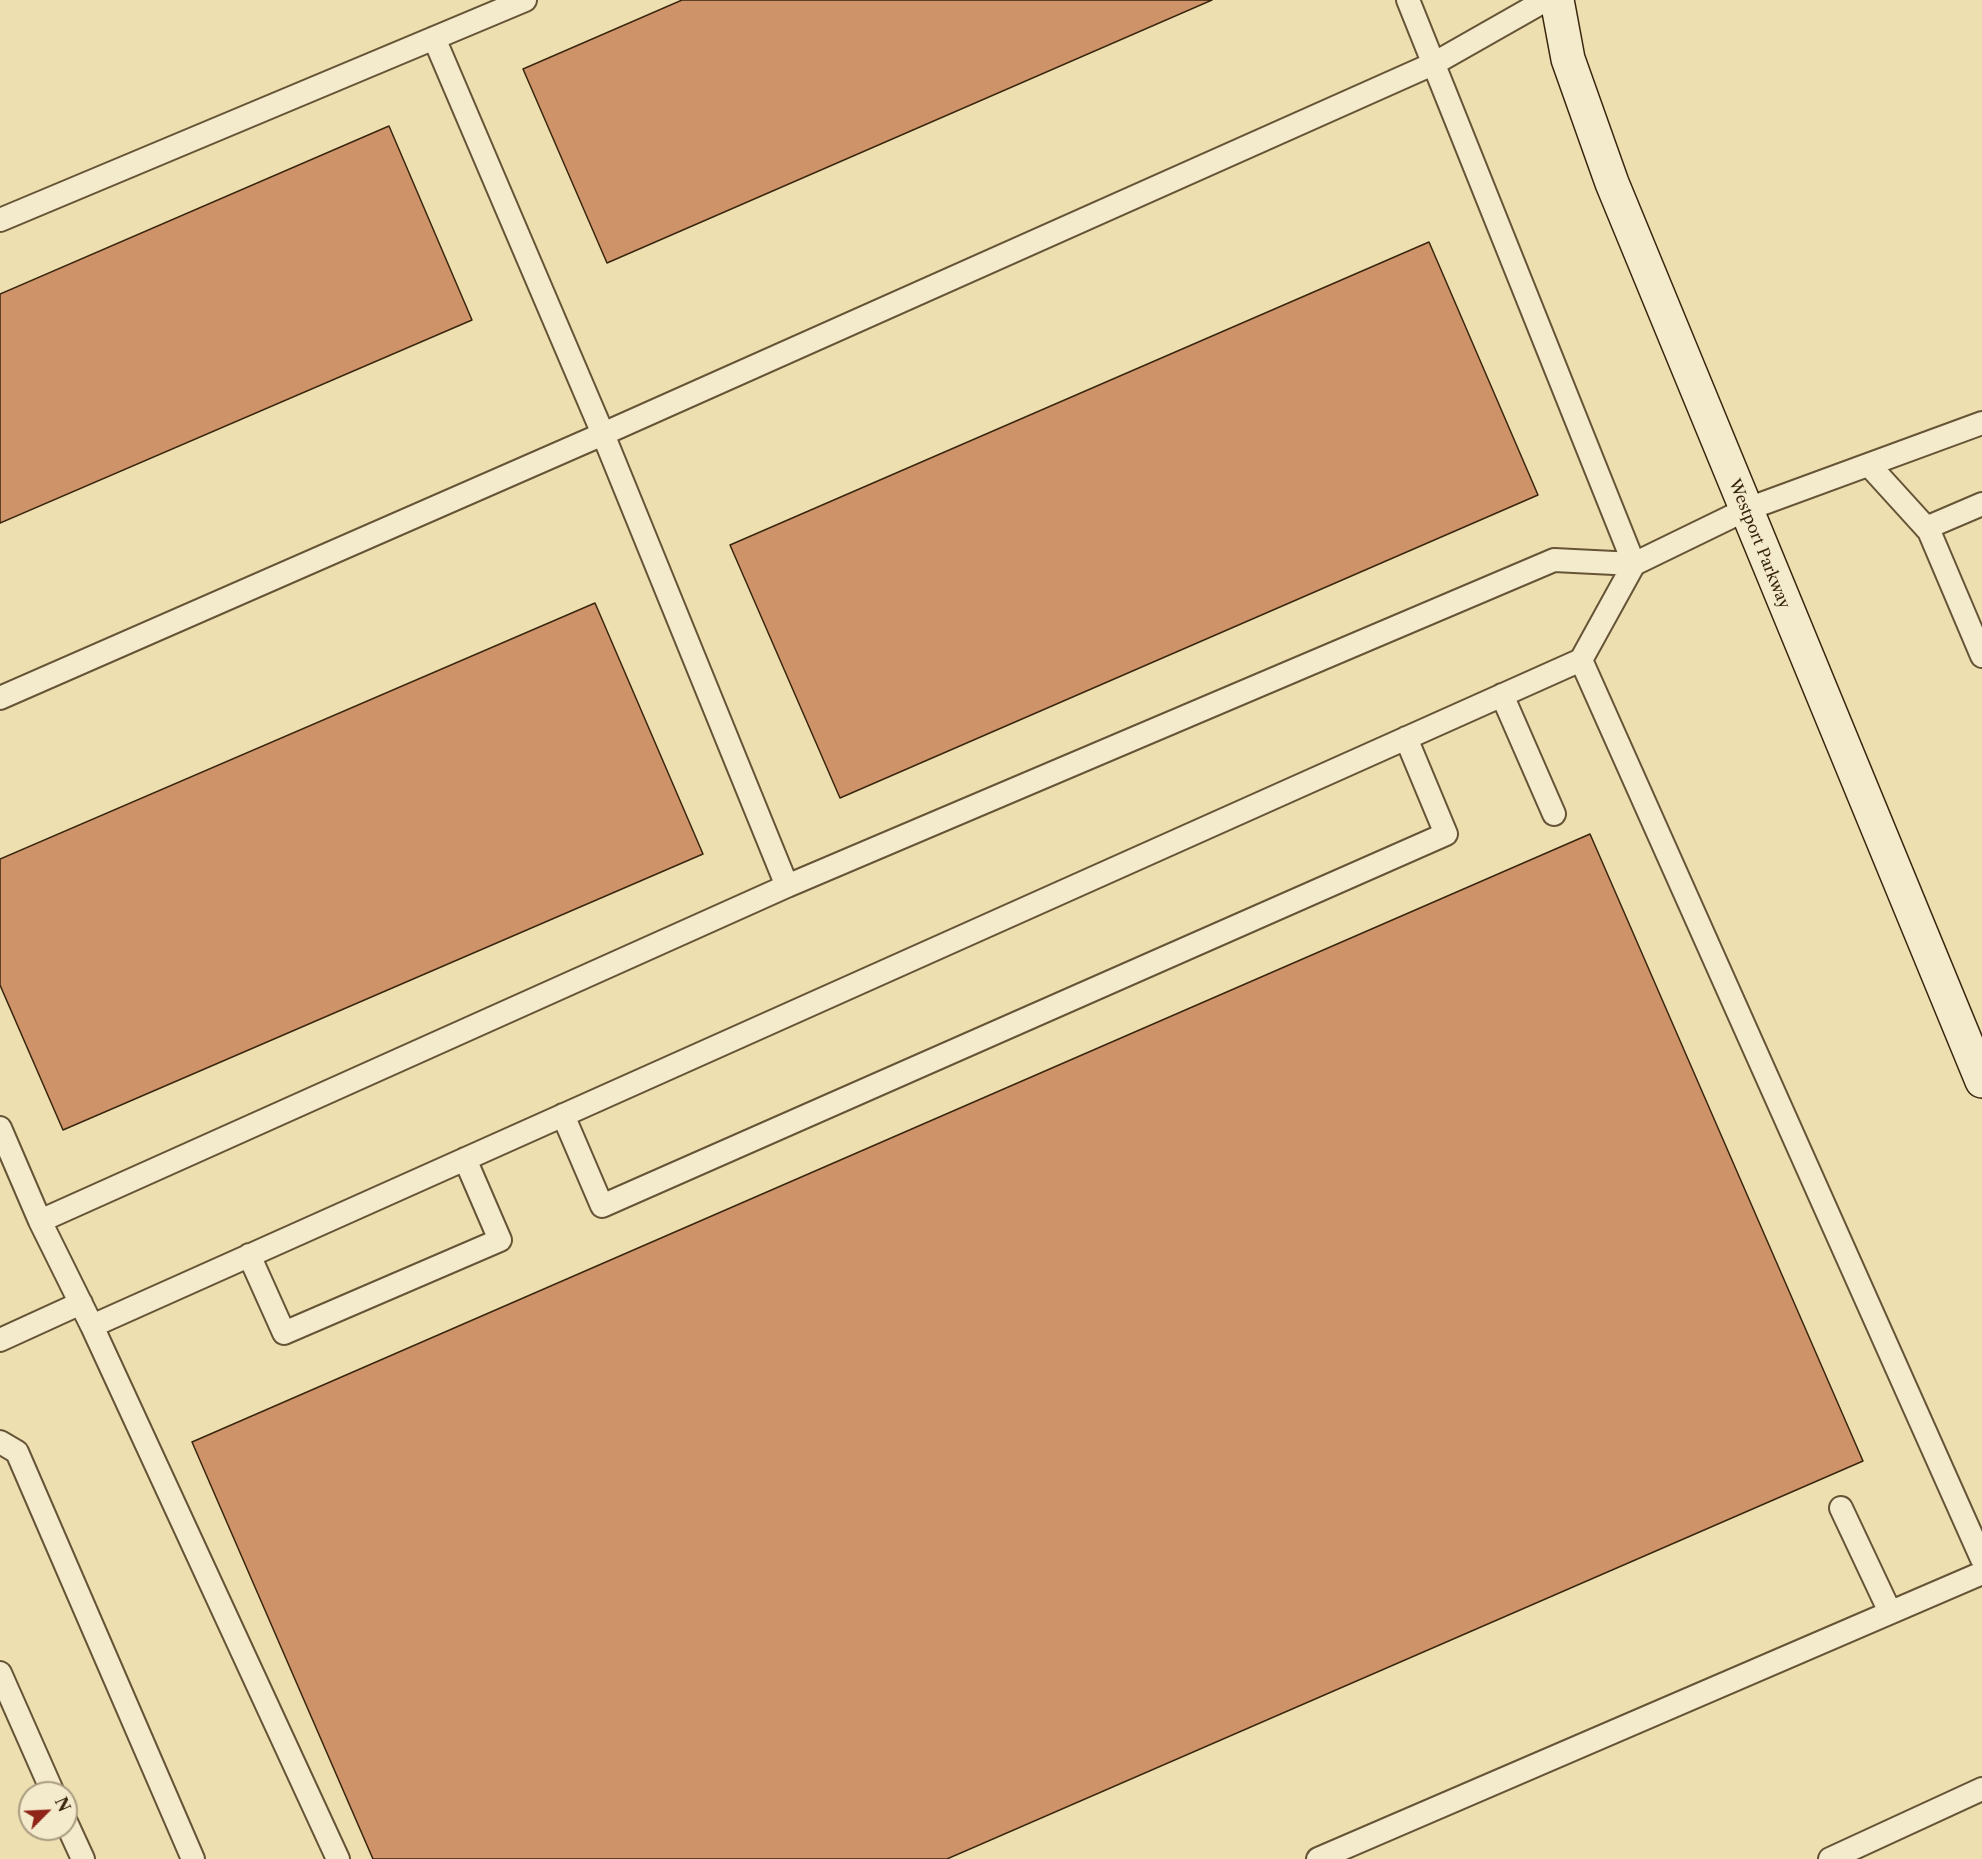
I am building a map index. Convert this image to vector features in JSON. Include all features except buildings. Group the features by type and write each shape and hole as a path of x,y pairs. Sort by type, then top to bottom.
{"street":[{"name":"Westport Parkway","path":"1557,0 1568,59 1611,183 1982,1081"}],"lane":[{"path":"0,220 525,0"},
{"path":"1408,0 1634,564"},
{"path":"0,698 603,434 1435,63 1546,0"},
{"path":"434,38 603,434 787,886"},
{"path":"40,1221 787,886 1554,560 1634,564 1745,510 1982,423"},
{"path":"1869,465 1926,528 1982,656"},
{"path":"1926,528 1982,504"},
{"path":"92,1326 1581,660 1634,564"},
{"path":"1581,660 1982,1559"},
{"path":"1502,695 1554,814"},
{"path":"563,1115 602,1206 1446,834 1406,738"},
{"path":"0,1128 40,1221 92,1326 338,1859"},
{"path":"249,1255 284,1334 500,1240 465,1159"},
{"path":"0,1340 81,1303"},
{"path":"0,1442 17,1452 194,1859"},
{"path":"1841,1508 1890,1612"},
{"path":"1318,1859 1982,1573"},
{"path":"0,1673 48,1781"},
{"path":"1830,1859 1982,1789"},
{"path":"74,1841 82,1859"}]}
